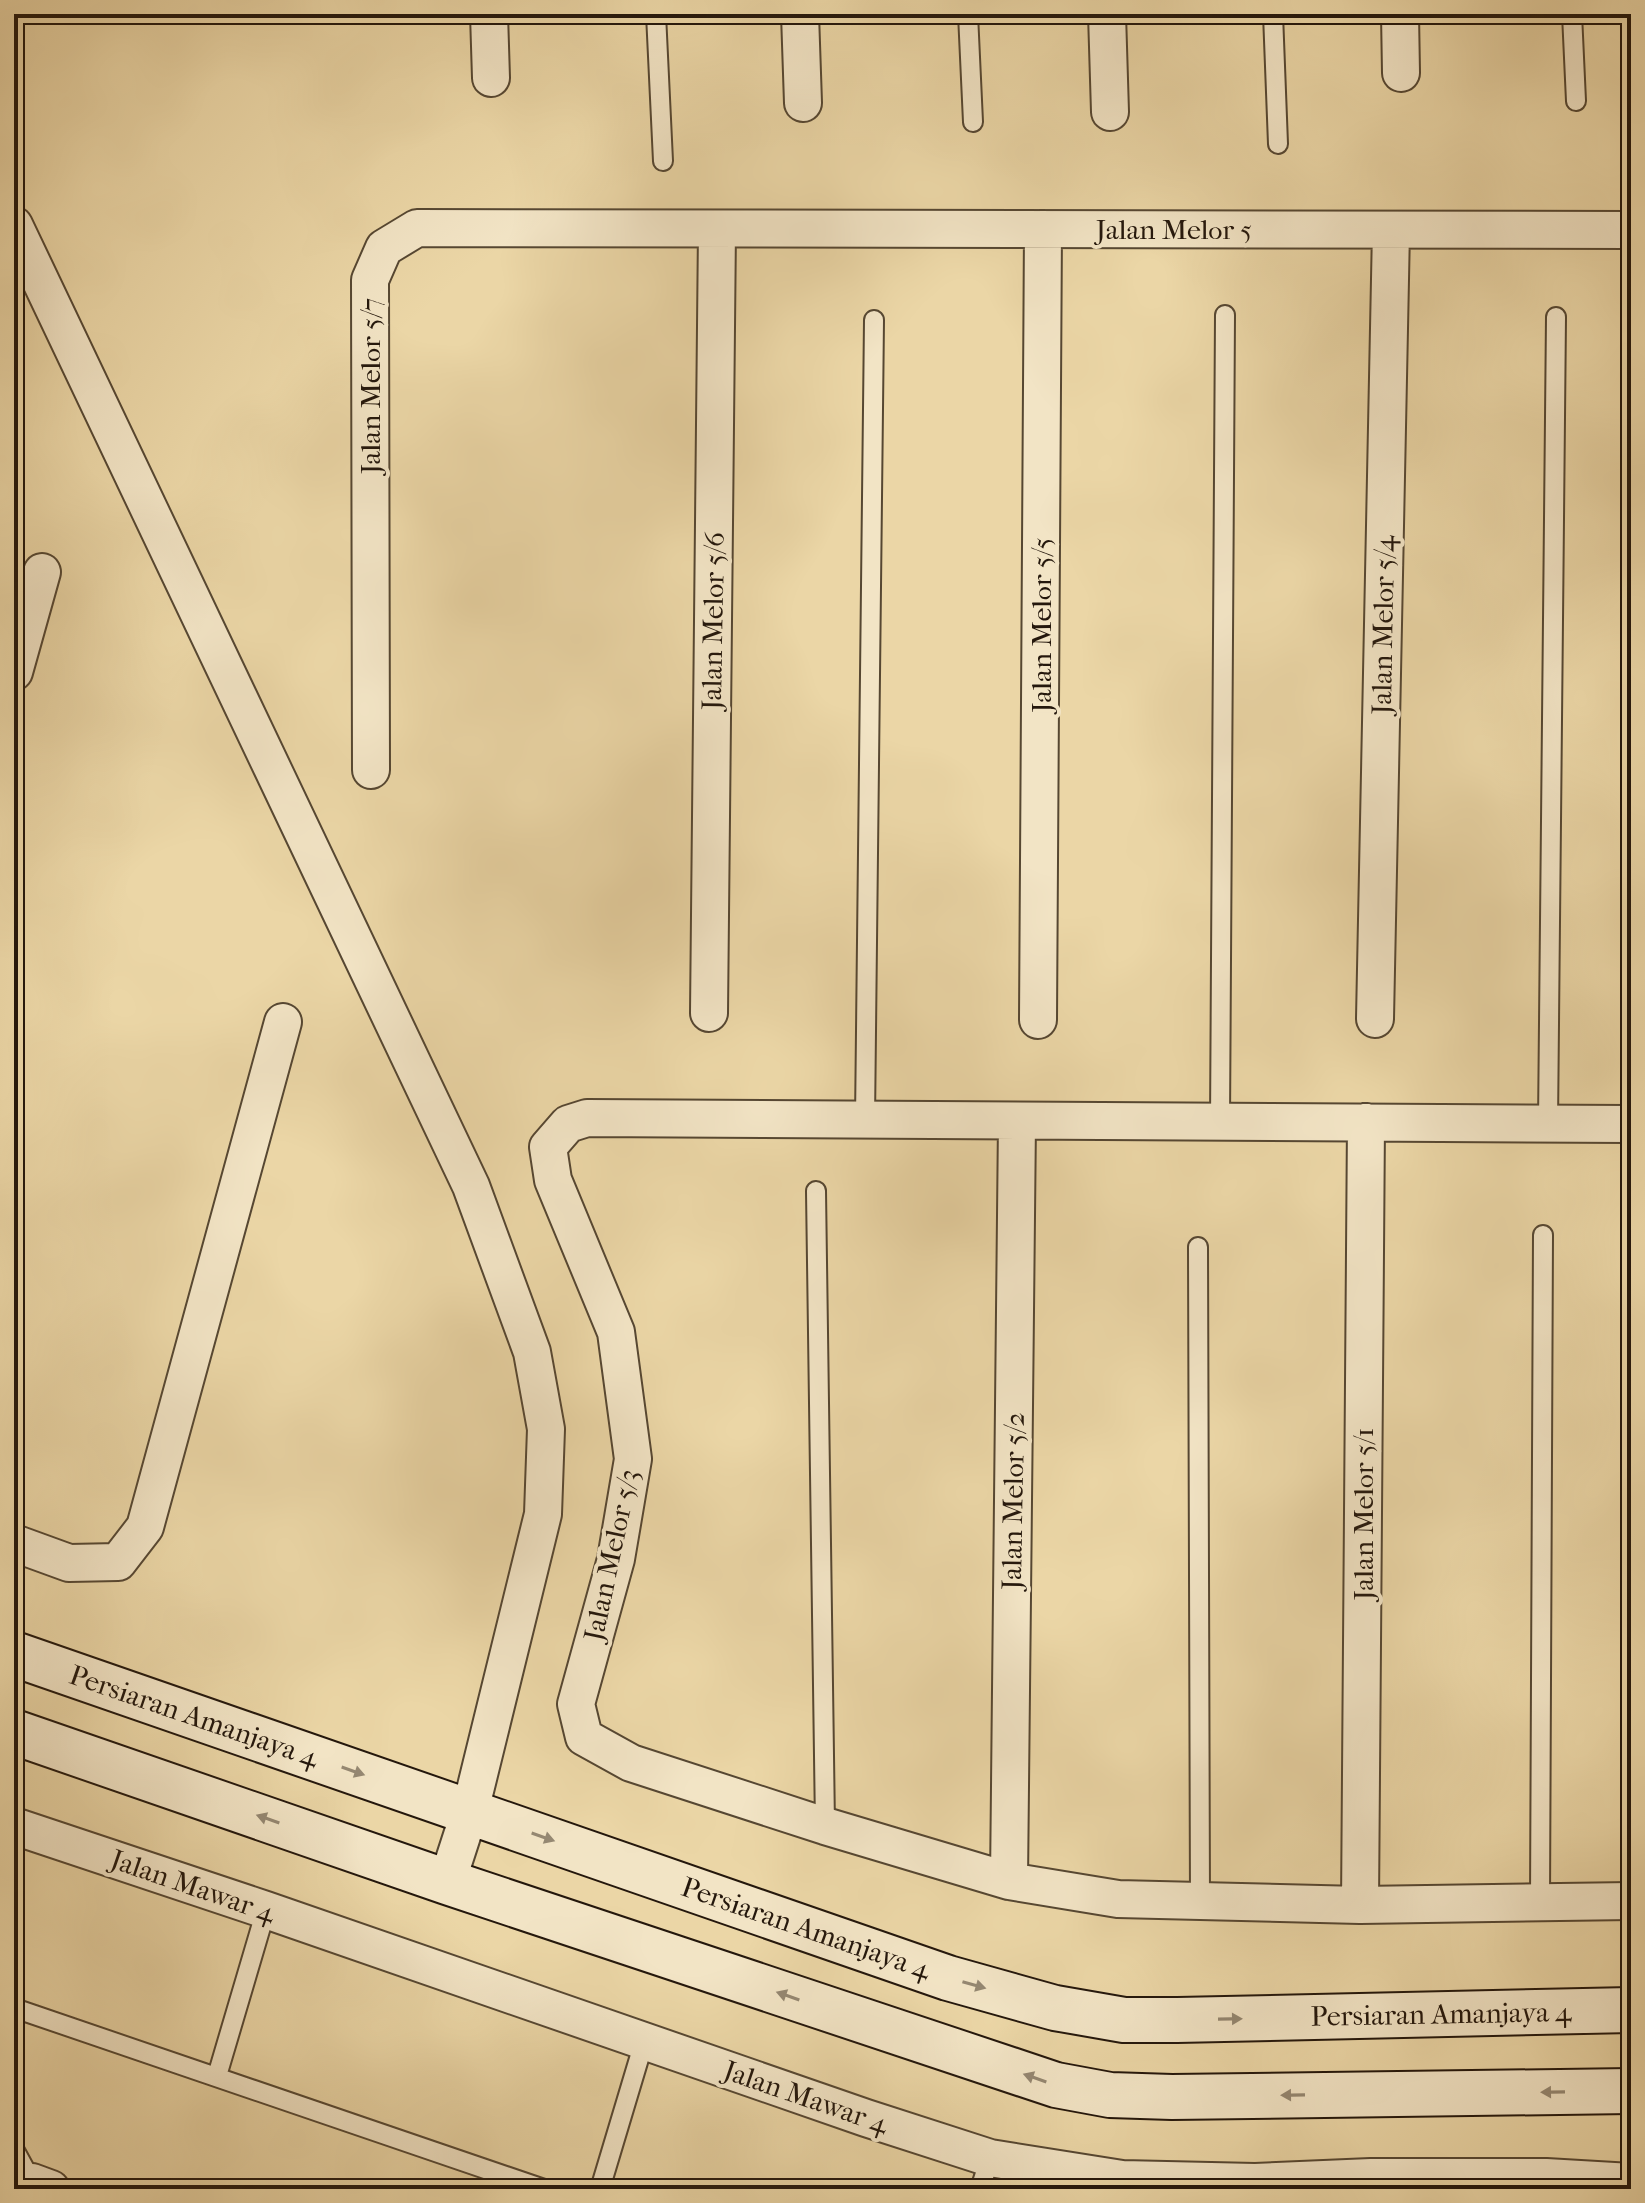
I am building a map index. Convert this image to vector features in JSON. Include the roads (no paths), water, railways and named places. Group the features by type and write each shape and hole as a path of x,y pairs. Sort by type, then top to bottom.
{"street":[{"path":"489,14 491,78"},
{"path":"800,14 803,103"},
{"path":"1107,14 1110,112"},
{"path":"1400,14 1401,73"},
{"path":"14,225 24,268 471,1186 532,1352 546,1429 543,1514 470,1811 447,1882"},
{"name":"Jalan Melor 5/7","path":"371,770 370,280 384,248 417,228 717,229"},
{"name":"Jalan Melor 5","path":"717,229 1631,230"},
{"name":"Jalan Melor 5/6","path":"709,1013 717,229"},
{"name":"Jalan Melor 5/5","path":"1038,1020 1043,229"},
{"name":"Jalan Melor 5/4","path":"1375,1019 1391,230"},
{"path":"14,672 42,572"},
{"path":"14,1543 69,1563 118,1562 145,1527 283,1022"},
{"name":"Jalan Melor 5/3","path":"825,1826 631,1763 584,1737 576,1704 616,1559 633,1459 616,1332 553,1180 548,1147 568,1124 587,1118 865,1120"},
{"path":"865,1120 1631,1124"},
{"name":"Jalan Melor 5/2","path":"1009,1881 1017,1121"},
{"name":"Jalan Melor 5/1","path":"1360,1905 1366,1122"},
{"name":"Persiaran Amanjaya 4","path":"14,1654 948,1978 1055,2008 1124,2020 1631,2010"},
{"path":"14,1732 447,1882 1056,2085 1110,2095 1172,2097 1631,2091"},
{"name":"Jalan Mawar 4","path":"14,1826 644,2042 985,2174 1255,2182 1631,2182"},
{"path":"825,1826 1009,1881 1118,1899 1360,1905 1631,1901"}],"lane":[{"path":"656,14 663,161"},
{"path":"968,14 973,122"},
{"path":"1273,14 1278,144"},
{"path":"1572,14 1576,101"},
{"path":"1220,1122 1225,315"},
{"path":"1548,1124 1556,317"},
{"path":"865,1120 874,320"},
{"path":"816,1191 825,1826"},
{"path":"1540,1902 1543,1235"},
{"path":"1198,1247 1200,1902"},
{"path":"217,2076 266,1910"},
{"path":"14,2008 544,2189"},
{"path":"600,2189 644,2042"},
{"path":"14,2149 37,2187"}]}
